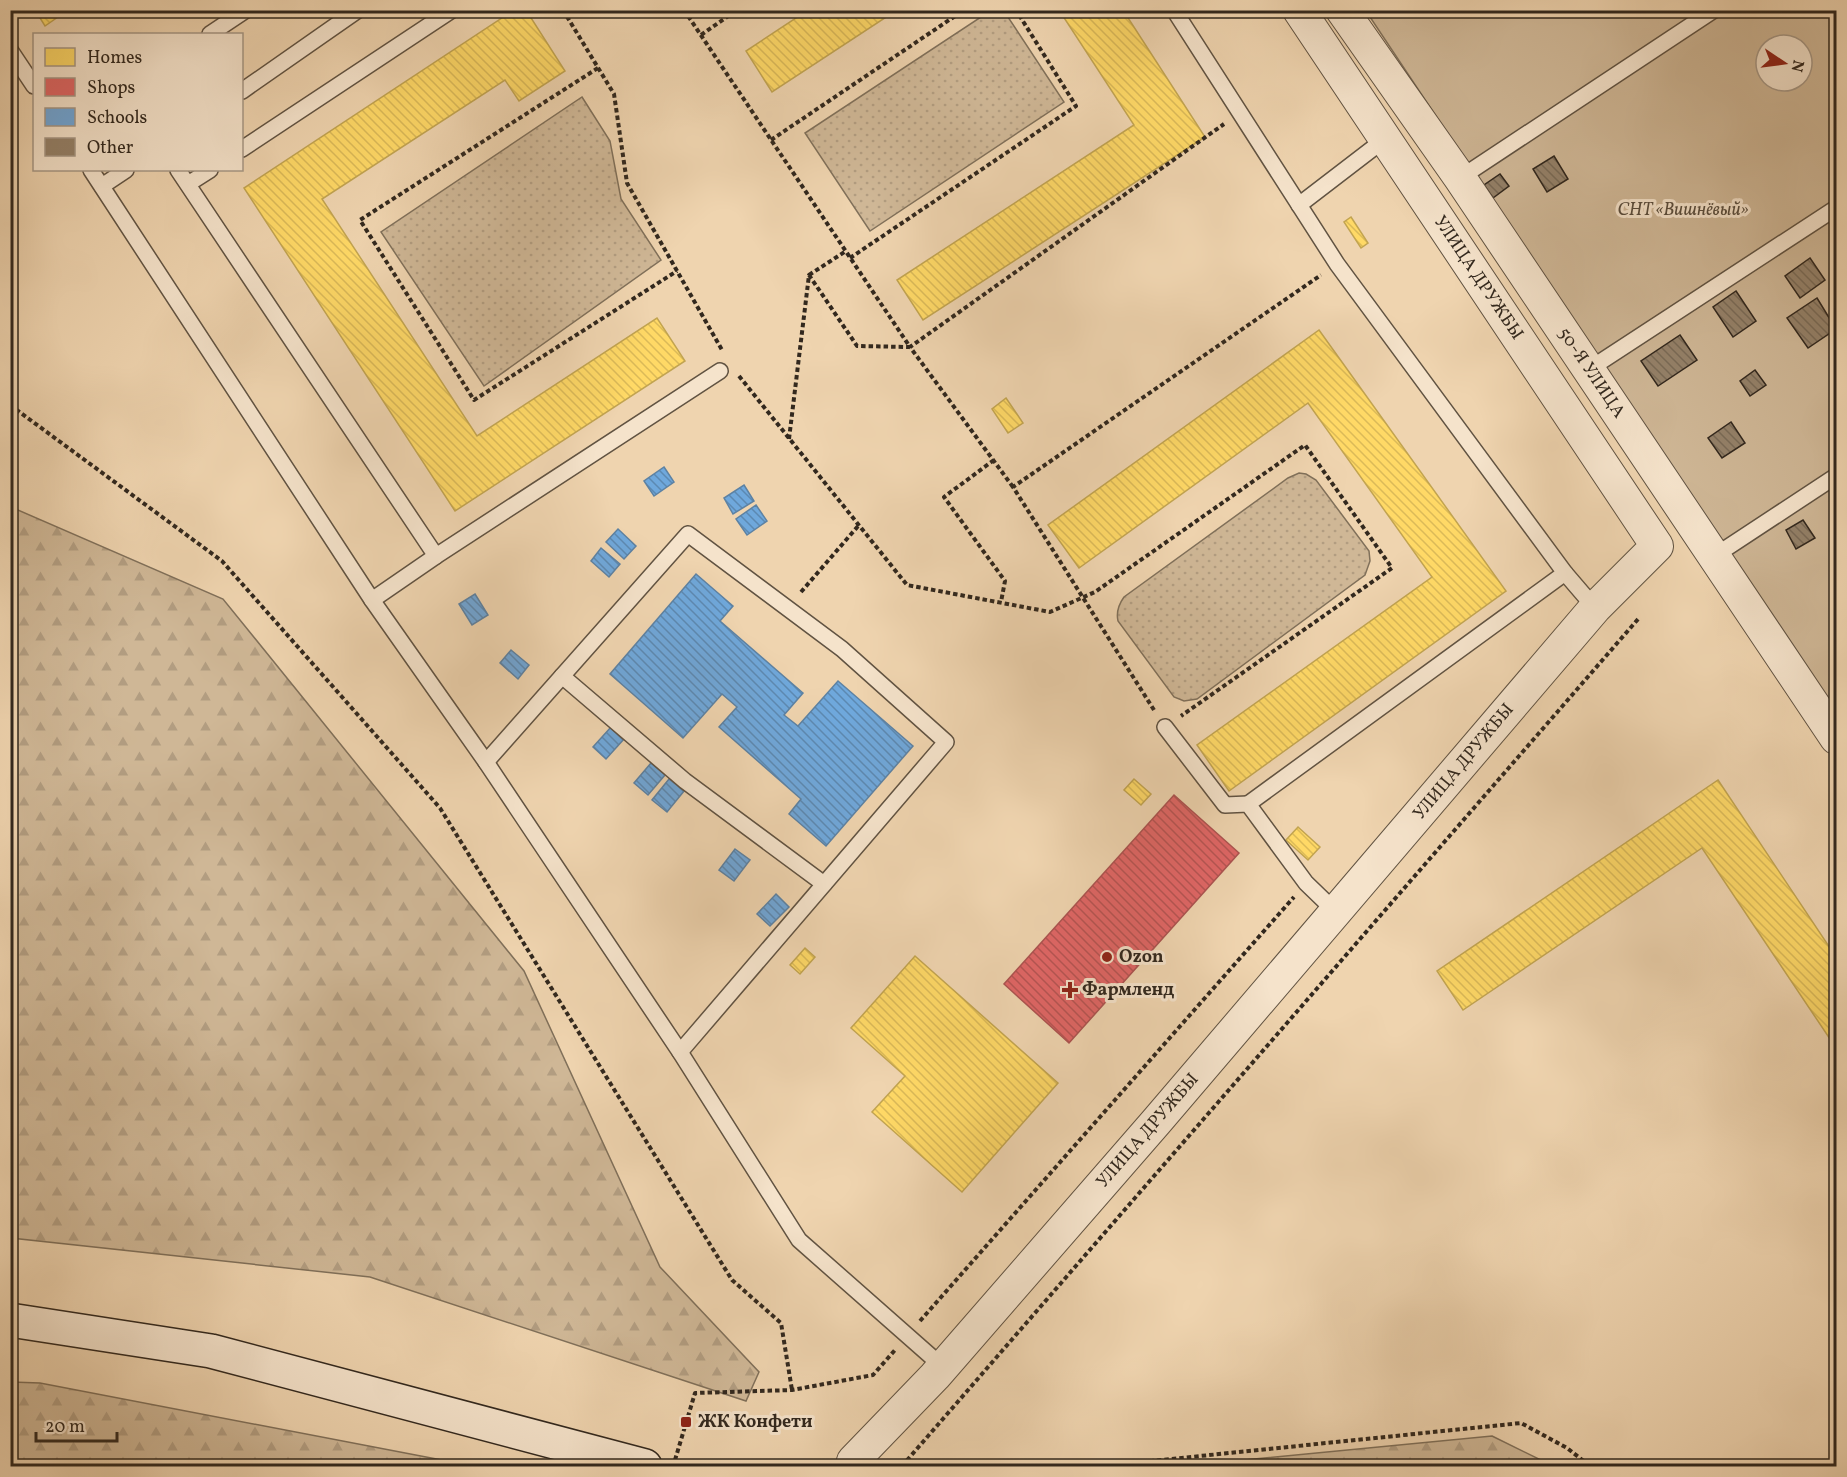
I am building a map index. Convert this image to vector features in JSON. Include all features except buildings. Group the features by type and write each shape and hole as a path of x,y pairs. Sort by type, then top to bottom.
{"street":[{"name":"УЛИЦА ДРУЖБЫ","path":"852,1467 854,1461 943,1367 1336,912 1594,608 1657,546 1299,10"},
{"name":"50-Я УЛИЦА","path":"1342,10 1460,178 1836,738"},
{"path":"10,1320 211,1351 645,1467"}],"lane":[{"path":"212,33 246,10"},
{"path":"243,90 358,10"},
{"path":"1174,10 1337,264 1565,573 1594,608"},
{"path":"1460,178 1714,10"},
{"path":"243,148 441,13"},
{"path":"10,50 33,84"},
{"path":"1299,205 1385,139"},
{"path":"92,171 372,600 486,762 680,1052 799,1240 943,1367"},
{"path":"102,186 124,171"},
{"path":"179,171 436,556"},
{"path":"188,184 208,171"},
{"path":"1588,370 1836,208"},
{"path":"372,600 720,371"},
{"path":"1713,557 1836,476"},
{"path":"486,762 688,534 842,649 946,742 680,1052"},
{"path":"1165,727 1225,805 1248,804 1565,573"},
{"path":"562,676 685,781 824,884"},
{"path":"1248,804 1306,883 1336,912"}],"path":[{"path":"563,10 614,94 627,183 724,354"},
{"path":"684,10 910,346 1013,486 1083,599 1165,727 1392,568 1305,445 1083,599 1050,612 907,585 738,374"},
{"path":"700,35 737,10"},
{"path":"771,141 964,10"},
{"path":"850,258 1076,106 1016,10"},
{"path":"598,68 360,220 474,400 677,271"},
{"path":"809,274 857,346 910,346 1239,113"},
{"path":"809,274 846,251"},
{"path":"1013,486 1337,264"},
{"path":"789,439 809,274"},
{"path":"10,405 222,561 440,807 732,1280 781,1323 792,1390"},
{"path":"994,460 944,496 1005,581 1001,602"},
{"path":"788,608 859,525"},
{"path":"902,1467 1639,618"},
{"path":"673,1467 695,1393 792,1390 873,1375 1306,883"},
{"path":"1142,1462 1521,1424 1567,1448 1590,1467"}],"green space":[{"path":"990,11 1004,11 1064,102 870,231 805,133"},
{"name":"СНТ «Вишнёвый»","path":"1366,11 1836,11 1836,717"},
{"path":"582,97 610,141 621,199 661,260 484,386 381,232"},
{"path":"1299,473 1316,480 1369,551 1370,561 1365,575 1197,699 1184,701 1174,697 1118,621 1121,602 1124,597 1288,478"},
{"path":"11,507 223,599 524,971 660,1267 759,1372 746,1401 370,1277 11,1238"},
{"path":"11,1382 40,1383 473,1466 11,1466"},
{"path":"1492,1436 1553,1466 1183,1466"}],"place":[{"name":"Ozon","path":"1107,957"},
{"name":"Фармленд","path":"1070,990"},
{"name":"ЖК Конфети","path":"686,1422"}]}
